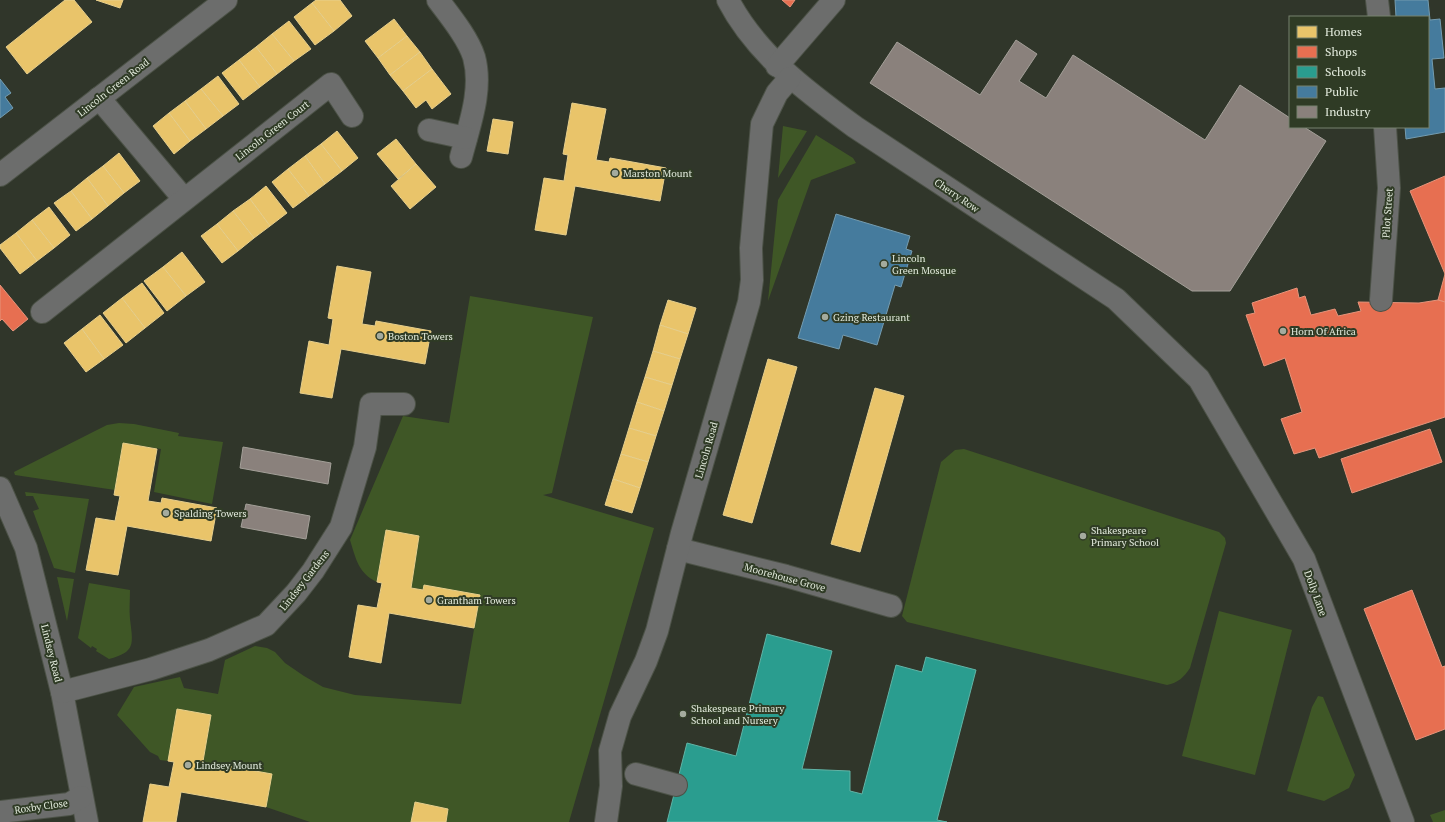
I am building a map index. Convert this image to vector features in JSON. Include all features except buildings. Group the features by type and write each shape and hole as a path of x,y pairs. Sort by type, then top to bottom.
{"street":[{"name":"Lincoln Green Road","path":"0,175 226,0"},
{"path":"429,130 464,147 477,88 474,57 458,27 438,0"},
{"name":"Cherry Row","path":"728,0 735,13 784,72 814,97 855,127 1116,299 1199,379"},
{"name":"Lincoln Road","path":"606,822 611,786 610,750 620,716 646,661 657,631 678,549 749,302 752,280 751,248 762,124 777,93 784,72 834,0"},
{"path":"1376,0 1379,16"},
{"name":"Lincoln Green Court","path":"42,312 331,84 352,116"},
{"path":"99,98 184,199"},
{"name":"Pilot Street","path":"1380,300 1389,188 1385,128"},
{"name":"Dolly Lane","path":"1199,379 1304,559 1403,822"},
{"name":"Lindsey Gardens","path":"62,692 151,669 209,650 266,625 296,593 313,571 341,527 365,447 371,404 404,404"},
{"name":"Lindsey Road","path":"0,488 26,548 62,692 87,822"},
{"name":"Moorehouse Grove","path":"678,549 786,576 891,606"},
{"path":"636,774 676,785"},
{"name":"Roxby Close","path":"0,812 68,804 81,797"}],"green space":[{"path":"783,126 807,131 778,178"},
{"path":"816,135 853,158 856,163 811,180 768,301 778,200"},
{"path":"470,296 593,317 552,493 543,495 654,528 569,822 446,822 448,809 415,802 411,822 310,822 266,807 271,774 202,767 211,715 168,761 160,760 158,756 150,752 117,715 134,687 180,677 184,688 218,694 225,660 255,646 267,648 275,652 285,663 323,687 355,695 461,704 480,595 411,588 419,536 386,530 377,582 362,570 356,559 350,540 403,416 449,423"},
{"path":"119,423 134,424 179,433 178,436 223,442 212,504 154,492 161,449 123,443 115,490 15,475 14,472 107,425"},
{"path":"964,449 1219,532 1225,538 1226,543 1190,668 1183,677 1174,683 1167,685 907,622 902,616 941,462 955,450"},
{"path":"25,492 89,499 75,573 54,568 33,511 39,509 33,496 26,496"},
{"path":"57,577 74,579 67,621"},
{"path":"89,583 130,590 131,646 124,653 109,659 96,651 97,649 92,646 91,648 78,638"},
{"path":"1219,611 1292,630 1255,775 1182,756"},
{"path":"1318,696 1323,697 1355,775 1349,788 1324,801 1287,791 1312,707"},
{"path":"1445,810 1445,822 1433,822 1430,815"}],"place":[{"name":"Marston Mount","path":"615,173"},
{"name":"Lincoln Green Mosque","path":"884,264"},
{"name":"Gzing Restaurant","path":"825,317"},
{"name":"Horn Of Africa","path":"1283,331"},
{"name":"Boston Towers","path":"380,336"},
{"name":"Spalding Towers","path":"166,513"},
{"name":"Shakespeare Primary School","path":"1083,536"},
{"name":"Grantham Towers","path":"429,600"},
{"name":"Shakespeare Primary School and Nursery","path":"683,714"},
{"name":"Lindsey Mount","path":"188,765"}]}
